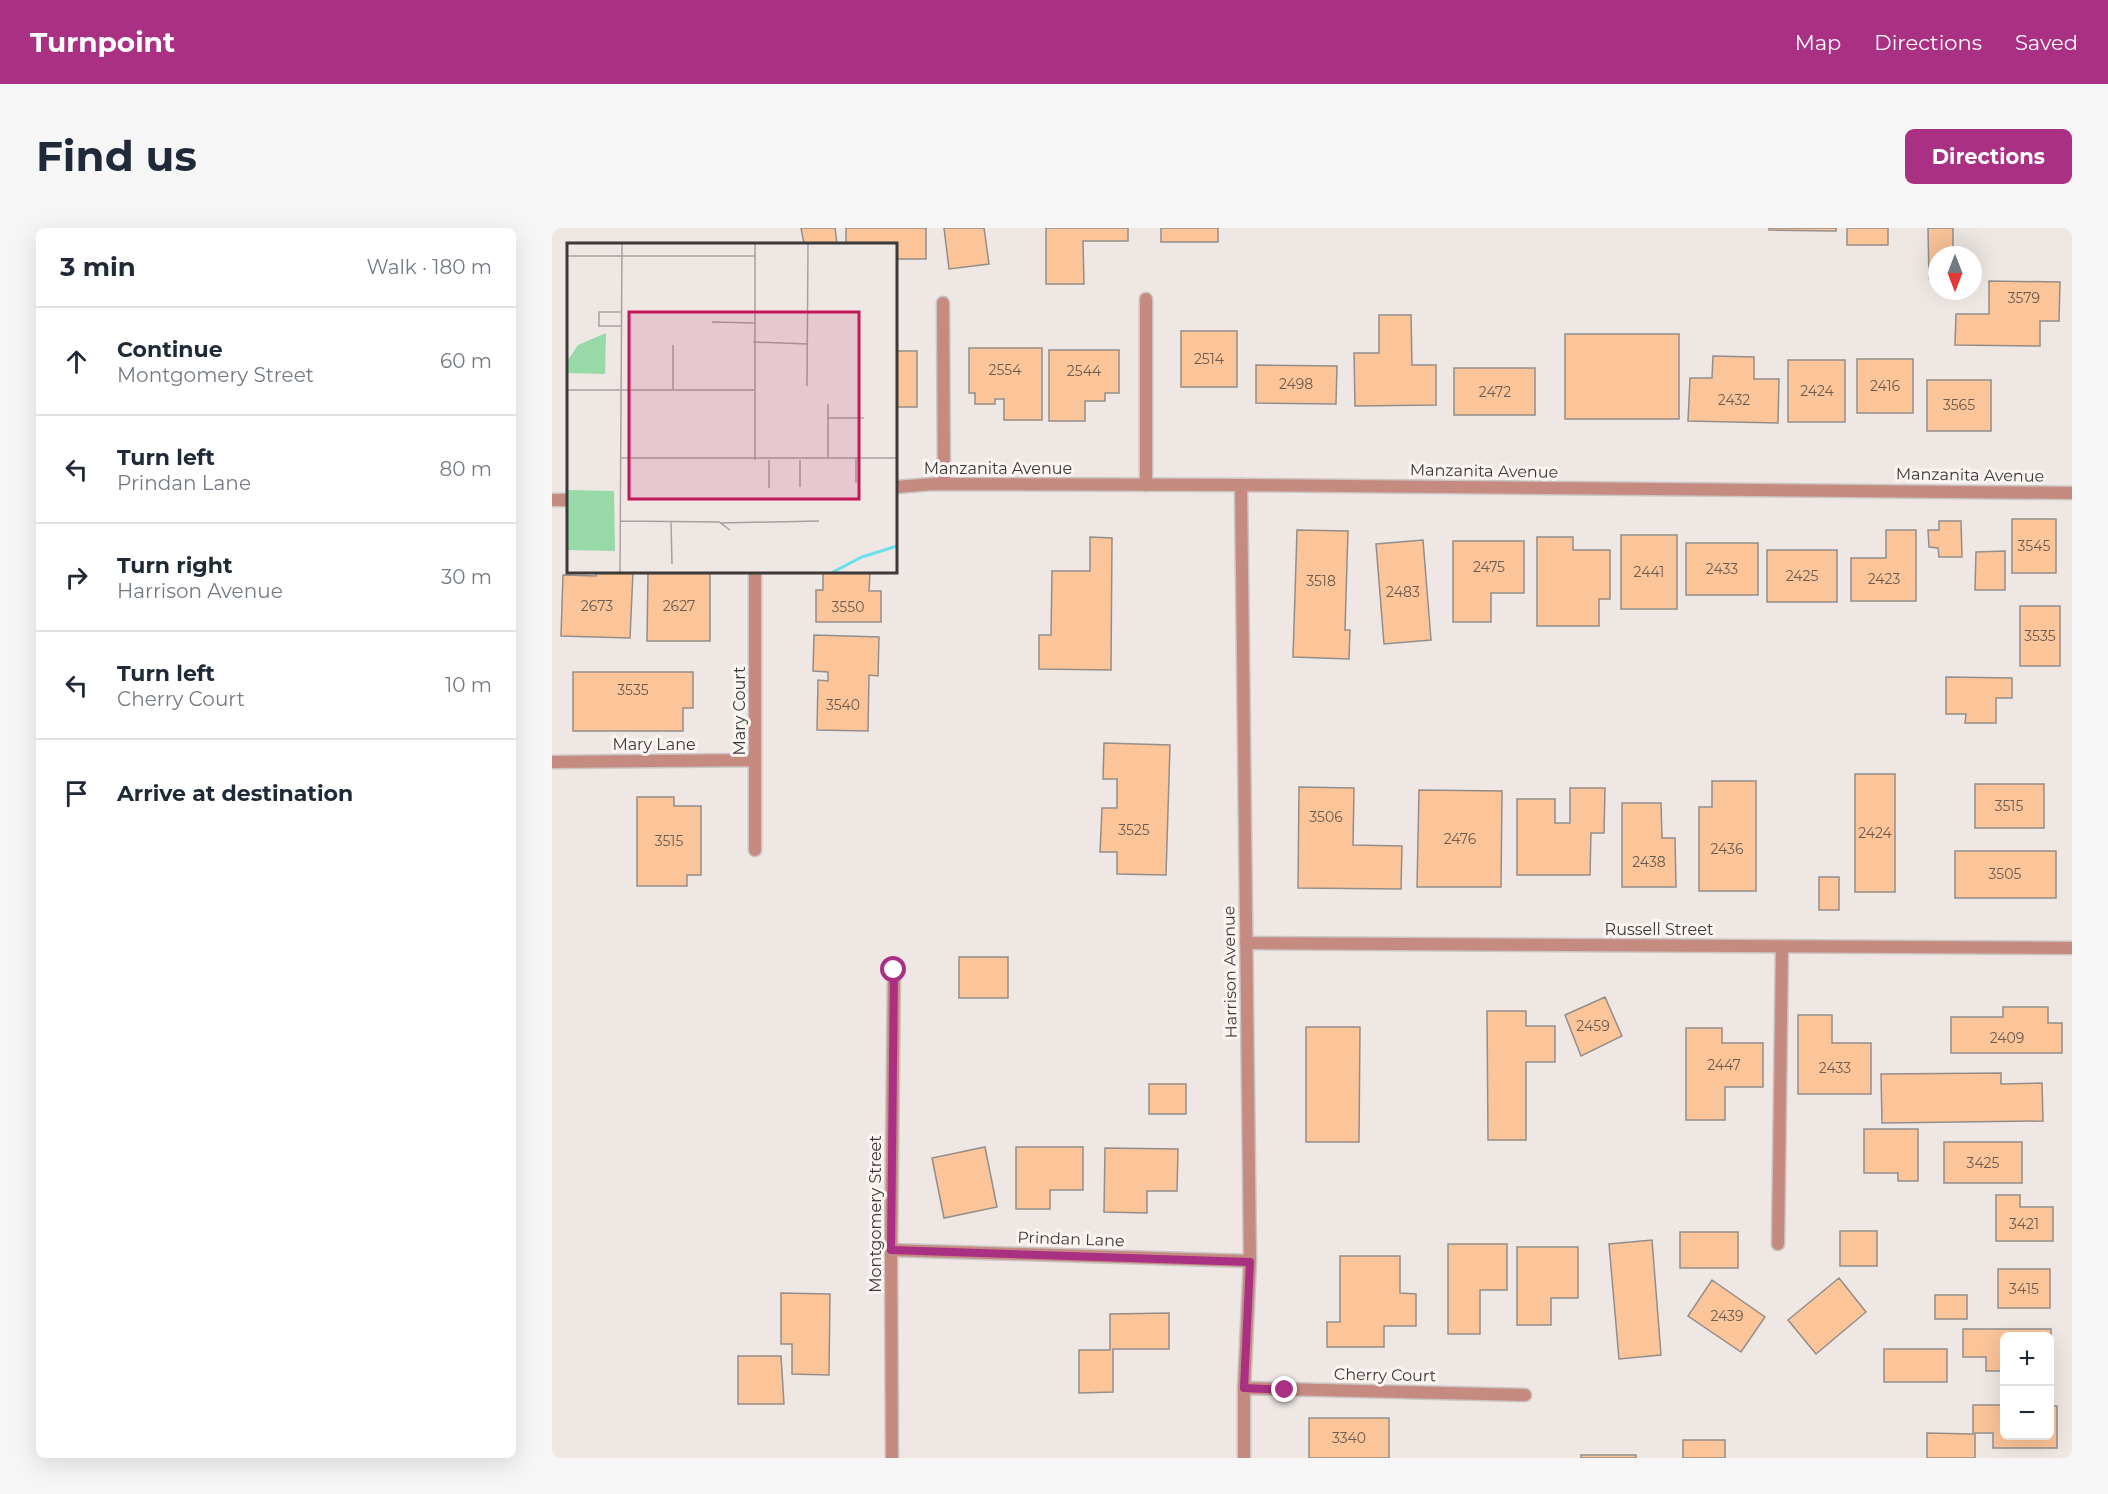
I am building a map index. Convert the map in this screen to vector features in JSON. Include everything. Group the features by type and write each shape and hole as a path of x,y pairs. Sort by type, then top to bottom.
{"street":[{"path":"1146,299 1146,484"},
{"path":"943,303 944,484"},
{"name":"Manzanita Avenue","path":"897,487 944,484 1146,484 2072,493"},
{"name":"Harrison Avenue","path":"1241,485 1250,1262 1244,1388 1244,1458"},
{"name":"Mary Court","path":"756,573 756,850"},
{"name":"Mary Lane","path":"552,762 756,760"},
{"name":"Russell Street","path":"1246,943 2072,948"},
{"path":"1778,1244 1782,946"},
{"name":"Montgomery Street","path":"892,1458 891,1250 894,970"},
{"name":"Prindan Lane","path":"891,1250 1250,1262"},
{"name":"Cherry Court","path":"1244,1388 1525,1395"}],"building":[{"path":"801,228 835,228 837,243 804,243"},
{"path":"846,228 926,228 926,259 897,259 897,243 846,243"},
{"path":"944,228 984,228 989,264 949,269"},
{"path":"1046,228 1128,228 1128,241 1083,241 1084,284 1046,284"},
{"path":"1161,228 1218,228 1218,242 1161,242"},
{"path":"1769,228 1836,228 1836,231 1769,230"},
{"path":"1847,228 1888,228 1888,245 1847,245"},
{"path":"1928,228 1953,228 1953,246 1928,246"},
{"path":"1989,281 2060,282 2059,321 2040,321 2040,346 1955,345 1956,314 1989,314"},
{"path":"1379,315 1411,315 1412,365 1436,365 1436,405 1355,406 1354,353 1379,353"},
{"path":"1181,331 1237,331 1237,387 1181,387"},
{"path":"1565,334 1679,334 1679,419 1565,419"},
{"path":"969,348 1042,348 1042,420 1004,420 1004,399 995,399 995,404 975,404 975,393 969,393"},
{"path":"1049,350 1119,350 1119,393 1105,393 1105,401 1085,401 1085,421 1049,421"},
{"path":"897,351 917,351 917,407 897,407"},
{"path":"1713,356 1754,357 1754,379 1779,379 1778,423 1688,421 1690,378 1712,378"},
{"path":"1857,359 1913,359 1913,413 1857,413"},
{"path":"1788,360 1845,360 1845,422 1788,422"},
{"path":"1256,365 1337,366 1336,404 1256,403"},
{"path":"1454,368 1535,368 1535,415 1454,415"},
{"path":"1927,380 1991,380 1991,431 1927,431"},
{"path":"2012,519 2056,519 2056,573 2012,573"},
{"path":"1939,521 1961,521 1962,557 1939,557 1938,548 1929,547 1928,530 1939,530"},
{"path":"1297,530 1348,531 1345,630 1350,630 1349,659 1293,657"},
{"path":"1886,530 1916,530 1916,601 1851,601 1851,558 1886,558"},
{"path":"1621,535 1677,535 1677,609 1621,609"},
{"path":"1090,537 1112,538 1111,670 1039,669 1039,635 1051,635 1052,571 1090,571"},
{"path":"1537,537 1573,537 1573,550 1610,550 1610,599 1599,599 1599,626 1537,626"},
{"path":"1423,540 1431,640 1384,644 1376,544"},
{"path":"1453,541 1524,541 1524,593 1491,593 1491,622 1453,622"},
{"path":"1686,543 1758,543 1758,595 1686,595"},
{"path":"1767,550 1837,550 1837,602 1767,602"},
{"path":"2005,551 2005,590 1975,590 1976,552"},
{"path":"596,573 633,573 630,638 561,636 563,575 596,576"},
{"path":"648,573 710,573 710,641 647,641"},
{"path":"823,573 870,573 869,591 881,591 881,622 816,622 816,590 823,590"},
{"path":"2020,606 2060,606 2060,666 2020,666"},
{"path":"814,635 879,637 878,676 869,675 868,731 817,730 818,680 828,681 828,672 813,671"},
{"path":"573,672 693,672 693,708 683,708 683,731 573,731"},
{"path":"1946,677 2012,678 2012,698 1996,698 1996,723 1965,723 1966,714 1946,714"},
{"path":"1104,743 1170,745 1166,875 1117,874 1117,852 1100,852 1102,808 1117,808 1117,779 1103,779"},
{"path":"1855,774 1895,774 1895,892 1855,892"},
{"path":"1712,781 1756,781 1756,891 1699,891 1699,807 1712,807"},
{"path":"1975,784 2044,784 2044,828 1975,828"},
{"path":"1299,787 1354,788 1353,845 1402,846 1401,889 1298,888"},
{"path":"1570,788 1605,788 1604,833 1591,833 1590,875 1517,875 1517,799 1555,799 1555,823 1570,823"},
{"path":"1419,790 1502,791 1501,887 1417,887"},
{"path":"637,797 674,797 674,806 701,806 701,875 687,875 687,886 637,886"},
{"path":"1622,803 1661,803 1662,838 1675,838 1676,887 1622,887"},
{"path":"1955,851 2056,851 2056,898 1955,898"},
{"path":"1819,877 1839,877 1839,910 1819,910"},
{"path":"959,957 1008,957 1008,998 959,998"},
{"path":"1605,997 1622,1036 1581,1056 1565,1015"},
{"path":"2003,1007 2048,1007 2048,1023 2062,1023 2062,1053 1951,1053 1951,1017 2003,1017"},
{"path":"1487,1011 1526,1011 1526,1026 1555,1026 1555,1062 1526,1062 1526,1140 1488,1140"},
{"path":"1798,1015 1832,1015 1832,1043 1871,1043 1871,1094 1798,1094"},
{"path":"1306,1027 1360,1027 1359,1142 1306,1142"},
{"path":"1686,1028 1722,1028 1722,1043 1763,1043 1763,1087 1725,1087 1725,1120 1686,1120"},
{"path":"2001,1073 2001,1084 2042,1083 2043,1121 1882,1123 1881,1074"},
{"path":"1149,1084 1186,1084 1186,1114 1149,1114"},
{"path":"1864,1129 1918,1129 1918,1181 1898,1181 1898,1173 1864,1173"},
{"path":"1944,1142 2022,1142 2022,1183 1944,1183"},
{"path":"985,1147 997,1207 944,1218 932,1158"},
{"path":"1016,1147 1083,1147 1083,1190 1050,1190 1050,1209 1016,1209"},
{"path":"1105,1148 1178,1149 1177,1191 1147,1191 1147,1213 1104,1212"},
{"path":"1996,1195 2020,1195 2020,1207 2053,1207 2053,1241 1996,1241"},
{"path":"1840,1231 1877,1231 1877,1266 1840,1266"},
{"path":"1680,1232 1738,1232 1738,1268 1680,1268"},
{"path":"1652,1240 1661,1355 1619,1359 1609,1244"},
{"path":"1448,1244 1507,1244 1507,1290 1480,1290 1480,1334 1448,1334"},
{"path":"1517,1247 1578,1247 1578,1298 1551,1298 1551,1325 1517,1325"},
{"path":"1340,1256 1400,1256 1400,1293 1416,1294 1416,1326 1384,1326 1384,1347 1327,1347 1327,1322 1340,1322"},
{"path":"1998,1269 2050,1269 2050,1308 1998,1308"},
{"path":"1839,1278 1866,1312 1816,1354 1788,1320"},
{"path":"1712,1280 1765,1317 1741,1352 1688,1316"},
{"path":"781,1293 830,1294 829,1375 792,1374 792,1344 781,1344"},
{"path":"1935,1295 1967,1295 1967,1319 1935,1319"},
{"path":"1169,1313 1169,1349 1113,1349 1113,1392 1079,1393 1079,1350 1110,1350 1110,1314"},
{"path":"1963,1329 2051,1329 2051,1332 2000,1332 2000,1371 1986,1371 1986,1357 1963,1357"},
{"path":"1884,1349 1947,1349 1947,1382 1884,1382"},
{"path":"738,1356 781,1356 784,1404 738,1404"},
{"path":"1973,1405 2000,1405 2000,1440 2054,1440 2054,1406 2057,1406 2057,1448 1993,1448 1993,1433 1975,1433 1975,1458 1927,1458 1927,1433 1973,1434"},
{"path":"1309,1418 1389,1418 1389,1458 1309,1458"},
{"path":"1683,1440 1725,1440 1725,1458 1683,1458"},
{"path":"1581,1455 1636,1455 1636,1458 1581,1458"}],"route":[{"path":"894,970 891,1250 1250,1262 1244,1388 1285,1390"}]}
